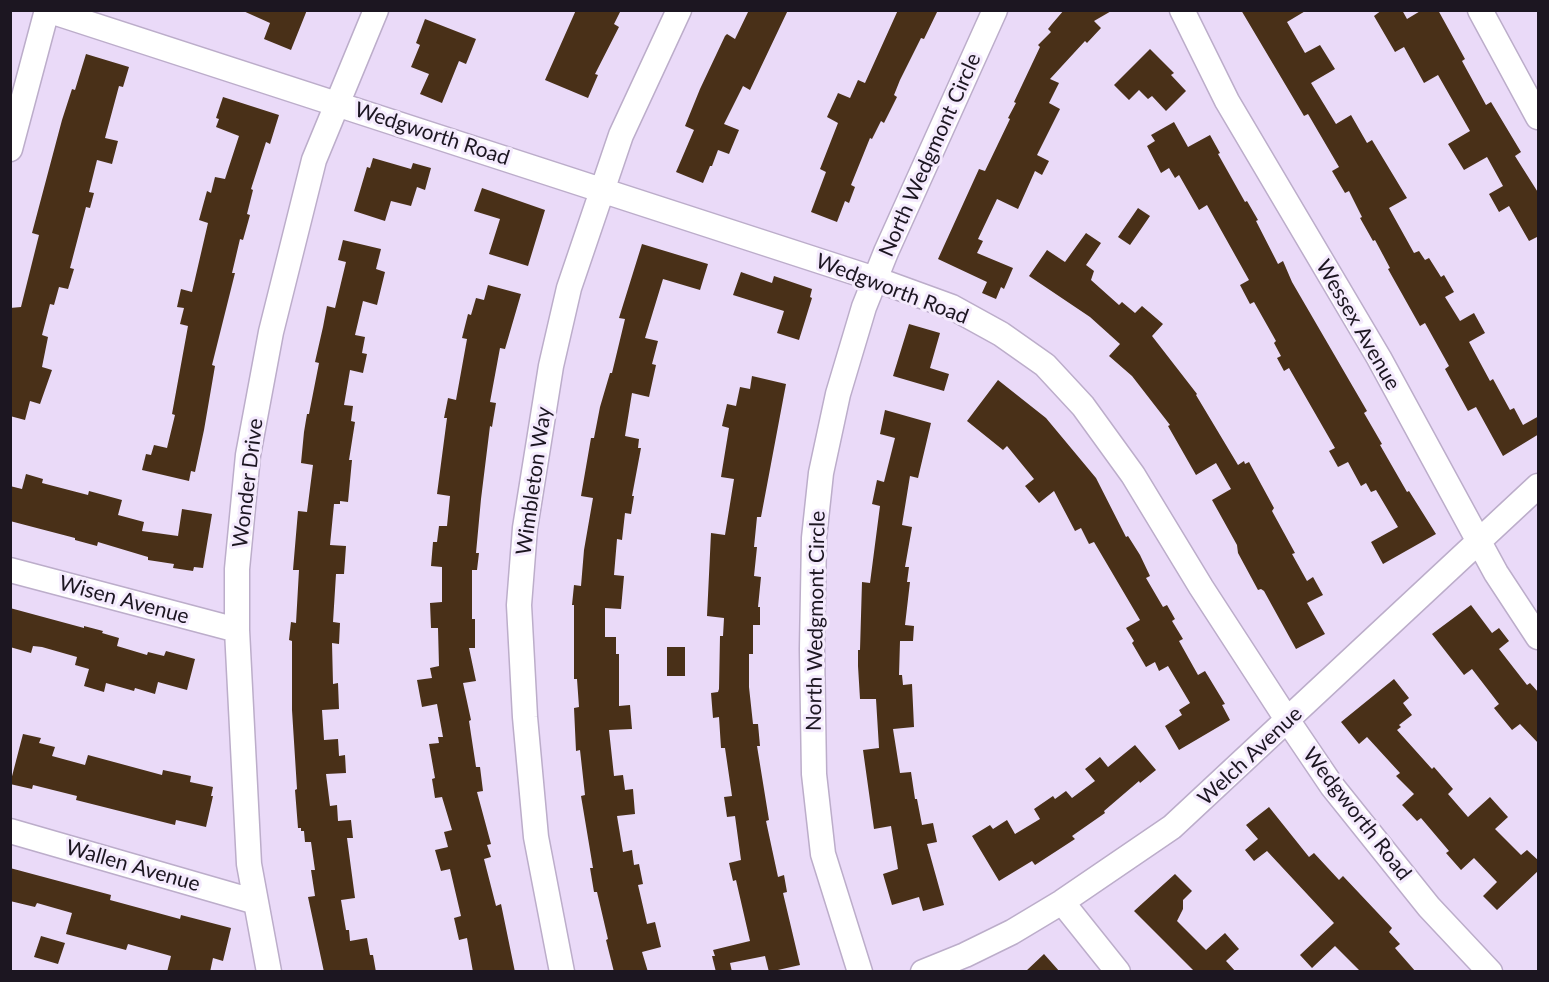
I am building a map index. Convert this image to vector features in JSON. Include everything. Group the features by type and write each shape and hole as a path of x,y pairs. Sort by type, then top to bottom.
{"street":[{"name":"Wedgworth Road","path":"47,10 876,279 952,307 1001,334 1045,365 1083,406 1133,474 1201,587 1332,786 1429,907 1490,972"},
{"path":"10,149 47,10"},
{"name":"Wonder Drive","path":"269,972 249,864 237,630 237,569 248,455 272,332 314,160 376,10"},
{"name":"Wimbleton Way","path":"562,972 536,837 525,717 519,605 525,528 552,366 569,288 621,135 679,10"},
{"name":"North Wedgmont Circle","path":"860,972 823,854 814,774 812,649 814,538 821,473 838,394 864,307 995,10"},
{"name":"Wessex Avenue","path":"1182,10 1227,101 1379,358 1496,573 1539,637"},
{"path":"1480,10 1539,117"},
{"name":"Welch Avenue","path":"923,972 1012,932 1062,902 1172,827 1288,722 1539,486"},
{"name":"Wisen Avenue","path":"10,570 237,630"},
{"name":"Wallen Avenue","path":"10,831 256,902"},
{"path":"1062,902 1118,972"}],"building":[{"path":"241,10 307,10 291,50 264,39 270,23"},
{"path":"576,10 621,10 614,24 619,27 595,74 598,75 588,98 545,80"},
{"path":"749,10 788,10 750,90 743,86 724,124 739,130 729,154 718,150 703,183 676,172 694,130 685,126 725,36 727,34 735,39"},
{"path":"898,10 938,10 900,80 894,95 897,97 884,123 881,121 872,139 870,138 851,185 855,187 849,203 845,201 837,222 811,212 826,172 820,169 838,123 827,117 838,93 850,98 858,80 865,83"},
{"path":"1064,10 1113,10 1094,21 1101,28 1087,43 1085,41 1050,79 1059,83 1049,103 1060,109 1037,155 1049,161 1042,175 1035,171 1018,209 997,199 978,239 983,241 977,253 1013,268 1004,289 1001,287 996,299 982,293 987,282 938,259 979,169 985,171 1010,119 1008,118 1016,103 1014,102 1040,47 1038,45 1051,32 1048,29"},
{"path":"1241,10 1307,10 1287,22 1305,53 1320,45 1335,69 1311,83 1336,124 1351,115 1367,143 1372,140 1407,198 1389,208 1414,253 1419,251 1425,260 1429,258 1441,277 1444,275 1454,292 1445,297 1460,321 1474,313 1485,333 1469,342 1490,381 1493,379 1510,410 1514,408 1523,425 1539,416 1539,434 1503,456 1476,407 1468,411 1445,369 1449,366 1425,323 1420,326 1388,269 1390,268 1375,240 1373,241 1360,218 1362,217 1349,191 1345,193 1332,171 1339,167 1308,114 1304,116"},
{"path":"1382,10 1402,10 1407,19 1422,10 1438,10 1465,59 1462,61 1486,105 1491,102 1521,152 1515,156 1539,194 1539,236 1529,241 1509,206 1499,212 1489,194 1503,186 1487,157 1464,170 1448,144 1470,131 1438,75 1424,83 1404,47 1395,52 1374,16"},
{"path":"425,19 476,39 466,64 459,61 442,103 420,94 429,74 411,67 420,45 416,43"},
{"path":"1150,49 1174,73 1171,75 1186,91 1166,111 1152,96 1148,99 1139,90 1129,100 1114,85"},
{"path":"86,54 129,67 123,87 119,86 105,138 118,141 112,164 97,160 89,192 94,193 90,208 86,207 70,268 74,269 68,289 59,287 54,305 50,304 42,335 48,337 42,367 52,370 40,404 30,401 25,420 10,416 10,308 21,307 39,235 32,233 62,120 72,89 75,90"},
{"path":"223,97 279,115 270,144 266,142 251,189 253,190 247,214 250,215 243,240 240,239 232,273 235,273 212,365 215,366 204,430 195,472 191,471 189,481 142,470 146,454 151,455 154,445 167,448 175,415 172,414 188,326 180,324 184,308 177,307 181,289 192,292 208,223 199,220 207,191 211,193 215,177 225,179 239,136 216,127 219,119 216,118"},
{"path":"1174,122 1188,147 1210,135 1245,202 1247,201 1258,220 1256,221 1278,264 1283,261 1292,282 1367,411 1364,413 1382,444 1380,445 1407,492 1409,491 1436,534 1383,564 1371,542 1398,527 1376,490 1371,492 1366,483 1361,486 1348,462 1338,467 1329,451 1335,448 1289,368 1284,371 1277,358 1281,356 1274,343 1276,341 1254,302 1250,304 1240,285 1249,280 1207,205 1199,210 1179,175 1175,178 1169,168 1161,173 1147,146 1155,141 1151,135"},
{"path":"373,158 411,169 413,163 431,168 425,190 417,187 411,206 391,201 385,221 354,211 367,167 370,168"},
{"path":"482,188 545,210 528,266 489,254 500,219 474,211"},
{"path":"1138,208 1150,216 1130,245 1118,237"},
{"path":"1086,233 1101,243 1086,265 1094,271 1091,280 1119,305 1122,302 1135,313 1142,306 1163,324 1152,336 1197,394 1238,465 1244,461 1245,464 1249,462 1274,508 1272,511 1307,581 1313,577 1323,595 1307,603 1325,634 1296,649 1264,591 1258,590 1212,500 1231,489 1216,463 1196,475 1168,426 1170,425 1132,376 1109,356 1120,344 1090,317 1029,276 1047,250 1065,262"},
{"path":"343,240 381,249 376,269 385,272 377,305 363,301 355,335 365,337 362,353 367,354 363,373 350,370 344,405 353,406 351,421 355,422 349,460 352,460 348,502 340,501 340,504 334,504 330,545 346,546 344,574 336,574 333,622 340,623 339,644 332,643 333,684 338,683 339,709 322,710 324,740 338,739 339,756 345,755 346,773 326,774 330,806 337,805 338,821 351,820 353,838 347,838 355,898 341,900 346,930 349,930 350,941 367,938 376,972 324,972 308,897 315,896 311,870 315,870 311,842 305,842 304,831 298,828 295,790 297,789 292,710 292,641 289,640 291,622 296,623 299,570 293,570 298,511 307,512 313,465 301,463 307,414 309,414 319,363 315,362 327,306 335,308 346,262 338,260"},
{"path":"642,244 708,264 700,290 663,279 645,338 658,341 652,364 656,365 649,397 632,393 625,436 639,439 638,448 641,448 631,514 625,513 622,540 617,539 614,575 624,576 621,609 605,608 605,637 616,637 616,654 619,654 619,706 630,705 632,729 609,730 614,776 623,775 625,790 633,789 635,814 617,816 623,852 632,850 634,865 639,864 643,884 638,885 647,924 655,922 661,947 642,952 648,972 614,972 597,892 594,892 590,868 593,868 581,796 585,795 580,750 576,751 574,708 579,707 577,679 574,679 574,605 572,605 574,585 581,586 584,550 593,498 581,496 591,438 594,438 600,407 610,373 612,373 625,319 619,318"},
{"path":"741,272 772,283 774,276 812,289 810,297 812,298 799,340 777,333 784,311 733,295"},
{"path":"488,285 521,294 505,349 500,348 490,402 496,403 492,427 490,426 481,499 476,553 479,553 477,570 472,570 472,619 475,619 475,648 469,648 476,681 463,683 471,720 469,721 476,767 480,767 483,791 477,792 491,844 487,845 491,857 484,859 496,906 501,904 515,972 473,972 467,938 459,940 454,918 461,916 450,869 441,871 435,850 448,847 444,832 452,830 442,797 435,798 432,779 435,778 429,744 439,743 438,737 443,737 437,704 422,707 417,680 432,678 430,668 439,666 438,628 431,628 430,603 442,602 442,567 431,566 433,542 437,542 439,526 447,526 450,496 437,494 447,418 444,418 448,398 456,400 467,339 462,338 468,314 471,315 476,298 484,300"},
{"path":"909,324 940,333 930,368 949,374 944,391 893,376"},
{"path":"752,376 786,384 761,517 757,517 754,576 761,577 758,607 760,607 760,625 753,625 753,654 749,654 749,687 753,724 758,724 760,746 757,746 769,820 766,821 778,877 784,875 787,892 783,893 800,965 769,972 765,956 730,963 732,972 716,972 712,956 715,956 713,950 750,941 736,880 733,881 729,863 741,860 735,816 727,817 724,797 732,796 725,748 721,748 719,717 713,718 711,693 718,692 719,689 720,636 723,636 724,618 707,616 711,533 725,535 734,479 721,477 729,428 722,426 727,404 736,406 740,387 750,389"},
{"path":"998,380 1046,418 1096,478 1126,537 1128,536 1140,555 1150,576 1146,578 1163,607 1167,605 1175,619 1172,621 1183,639 1179,641 1198,675 1205,671 1225,704 1222,705 1230,720 1179,750 1165,726 1182,715 1179,710 1190,703 1168,666 1159,671 1155,662 1146,667 1126,628 1140,620 1094,542 1089,544 1081,528 1075,531 1054,491 1039,503 1025,486 1034,479 1007,446 1003,450 967,421"},
{"path":"885,410 931,423 918,478 910,476 902,525 912,527 905,567 909,567 907,582 910,582 905,625 914,626 913,641 900,641 899,675 902,675 903,685 912,684 914,727 893,729 900,773 911,772 922,825 933,823 937,842 927,844 944,905 923,911 919,897 892,905 883,874 898,869 891,826 874,829 863,750 879,748 876,699 860,699 858,650 860,650 862,582 870,583 880,506 872,504 877,480 884,482 895,438 880,434"},
{"path":"26,474 43,479 42,483 88,495 89,491 122,500 118,515 144,522 142,531 178,536 182,509 212,514 203,568 194,567 193,571 173,568 174,564 148,560 148,557 98,542 97,546 10,521 10,486 22,489"},
{"path":"1471,605 1492,633 1499,628 1509,641 1499,649 1527,685 1530,683 1539,693 1539,744 1520,724 1512,730 1494,708 1499,704 1472,669 1464,675 1432,634"},
{"path":"10,608 103,631 102,633 119,638 117,646 147,655 148,652 164,656 166,651 195,659 187,690 158,682 155,694 106,683 104,692 84,686 89,669 75,665 77,657 42,647 33,646 31,653 10,647"},
{"path":"667,647 685,647 685,676 667,676"},
{"path":"1394,679 1409,698 1403,703 1412,715 1399,725 1401,727 1397,730 1453,789 1448,794 1468,817 1490,797 1508,817 1495,829 1521,855 1527,850 1539,861 1539,870 1497,910 1483,896 1497,882 1474,858 1461,870 1446,853 1449,851 1421,818 1417,821 1402,805 1414,794 1396,776 1400,773 1367,737 1359,744 1341,722"},
{"path":"23,734 41,738 39,743 55,747 52,756 85,765 88,755 162,775 163,770 191,776 190,782 213,787 206,827 176,820 175,825 76,800 77,796 33,785 32,789 10,784"},
{"path":"1135,745 1156,770 1140,783 1139,781 1104,811 1105,813 1072,836 1075,839 1035,865 1032,861 999,881 972,836 990,825 993,829 1007,820 1015,834 1040,819 1034,809 1053,796 1055,799 1066,791 1072,798 1095,781 1085,769 1100,757 1108,767"},
{"path":"1269,807 1309,857 1314,853 1339,880 1343,876 1392,928 1389,932 1400,944 1395,948 1416,972 1361,972 1335,946 1312,968 1300,955 1334,923 1267,851 1254,861 1245,850 1258,839 1246,825"},
{"path":"10,868 111,895 110,900 180,919 181,915 231,928 223,961 213,958 210,972 167,972 171,956 128,944 126,950 66,934 72,913 37,903 35,907 10,901"},
{"path":"1175,874 1192,891 1183,900 1183,909 1177,921 1206,950 1225,933 1239,949 1226,961 1236,972 1195,972 1134,911"},
{"path":"41,936 65,943 58,964 34,957"},
{"path":"1044,954 1060,972 1025,972"}]}
